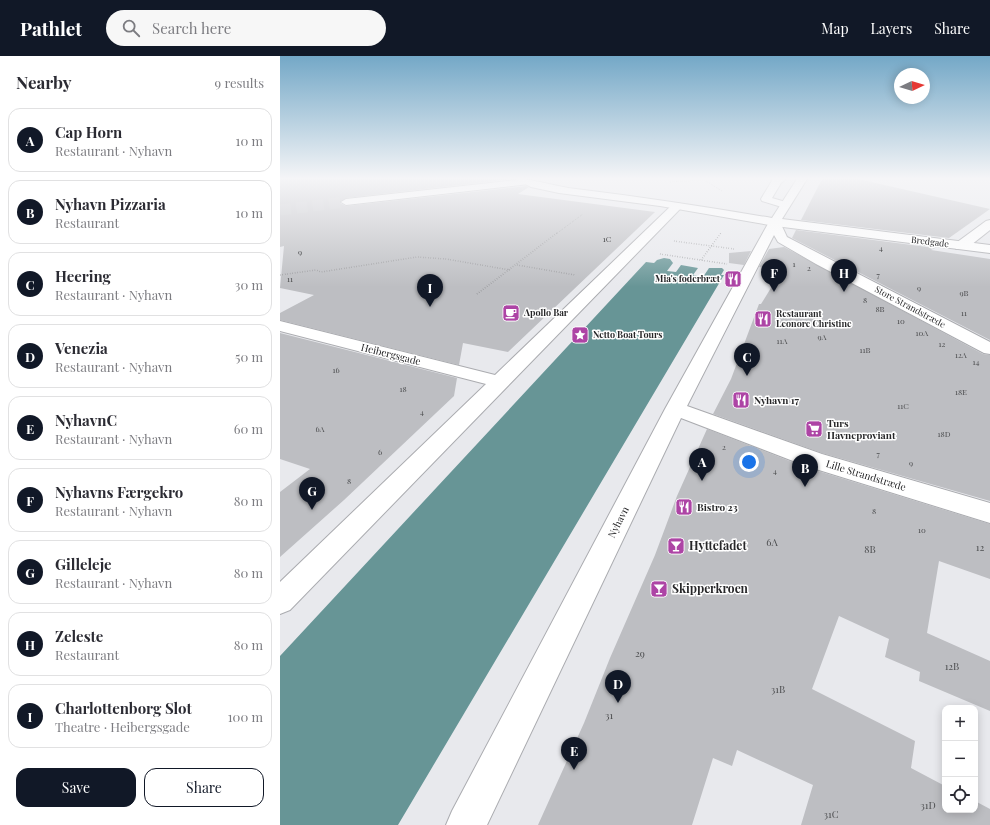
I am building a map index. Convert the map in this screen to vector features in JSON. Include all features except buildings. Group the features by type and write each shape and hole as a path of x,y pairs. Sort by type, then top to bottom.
{"street":[{"path":"280,601 502,382 668,215"},
{"name":"Nyhavn","path":"466,825 675,410 780,215"},
{"name":"Store Strandstræde","path":"780,215 782,239 821,261 990,349"},
{"name":"Bredgade","path":"785,215 962,246 990,249"},
{"path":"962,246 990,224"},
{"name":"Heibergsgade","path":"280,326 502,382"},
{"name":"Lille Strandstræde","path":"675,410 814,460 990,512"}],"path":[{"path":"477,294 581,215"},
{"path":"640,243 711,246 755,260"},
{"path":"640,243 701,260 755,260"},
{"path":"701,260 711,246"},
{"path":"280,275 316,270 321,272 417,257 446,259 510,270"},
{"path":"516,265 604,279"}],"water":[{"path":"664,258 670,259 673,263 667,271 676,272 681,265 698,268 693,275 703,277 709,268 722,268 724,270 721,275 724,275 398,825 280,825 280,656 646,262 654,263 657,260"}],"place":[{"name":"Mia's foderbræt","path":"733,279"},
{"name":"Nyhavns Færgekro","path":"774,292"},
{"name":"Zeleste","path":"844,292"},
{"name":"Charlottenborg Slot","path":"430,307"},
{"name":"Apollo Bar","path":"511,313"},
{"name":"Restaurant Leonore Christine","path":"763,319"},
{"name":"Netto Boat Tours","path":"580,335"},
{"name":"Heering","path":"747,376"},
{"name":"Nyhavn 17","path":"741,400"},
{"name":"Turs Havneproviant","path":"814,429"},
{"name":"Cap Horn","path":"702,481"},
{"name":"Nyhavn Pizzaria","path":"805,487"},
{"name":"Bistro 23","path":"684,507"},
{"name":"Gilleleje","path":"312,510"},
{"name":"Hyttefadet","path":"676,546"},
{"name":"Skipperkroen","path":"659,589"},
{"name":"Venezia","path":"618,703"},
{"name":"NyhavnC","path":"574,770"}]}
